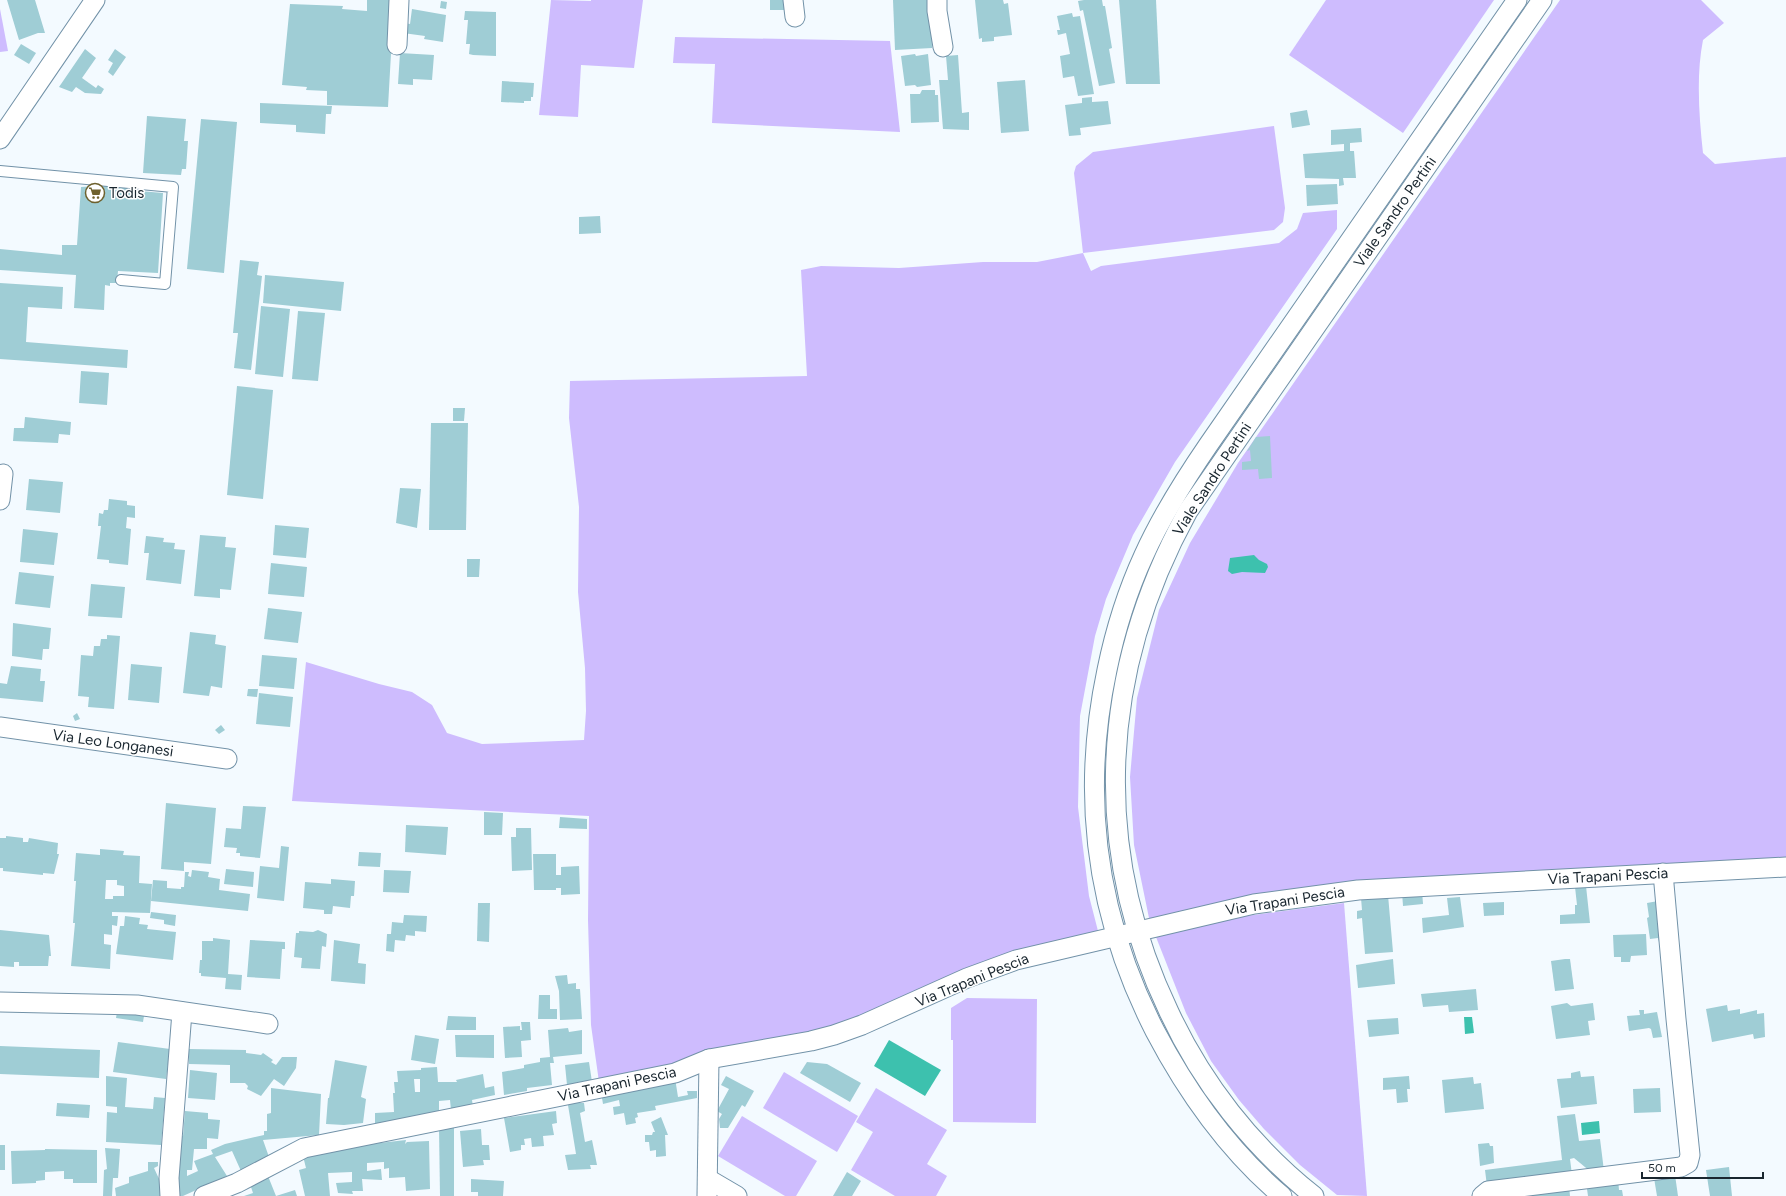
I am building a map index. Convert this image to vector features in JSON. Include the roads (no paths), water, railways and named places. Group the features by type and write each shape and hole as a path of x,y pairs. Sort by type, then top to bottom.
{"street":[{"path":"0,139 95,0"},
{"path":"397,45 400,0"},
{"path":"938,0 937,11 943,47"},
{"name":"Viale Sandro Pertini","path":"1282,1196 1230,1143 1203,1109 1175,1067 1141,1003 1116,936 1107,905 1097,846 1094,755 1103,691 1111,653 1128,595 1143,556 1158,526 1190,472 1517,0"},
{"name":"Viale Sandro Pertini","path":"1314,1196 1277,1164 1226,1107 1200,1071 1179,1034 1160,994 1136,931 1126,892 1118,839 1114,802 1116,743 1121,705 1132,653 1148,597 1172,541 1203,489 1542,0"},
{"path":"0,500 1,474"},
{"name":"Via Leo Longanesi","path":"0,727 226,759"},
{"name":"Via Trapani Pescia","path":"204,1196 237,1183 304,1148 675,1073 709,1059 811,1041 862,1025 968,978 1016,960 1254,904 1351,891 1786,866"},
{"path":"1482,1196 1488,1191 1681,1167 1690,1159 1663,873"},
{"path":"0,1002 137,1005 268,1024"},
{"path":"170,1196 169,1178 182,1012"},
{"path":"709,1059 707,1187 737,1196"}],"lane":[{"path":"0,171 173,187 165,284 121,280"}],"place":[{"name":"Todis","path":"95,193"}]}
